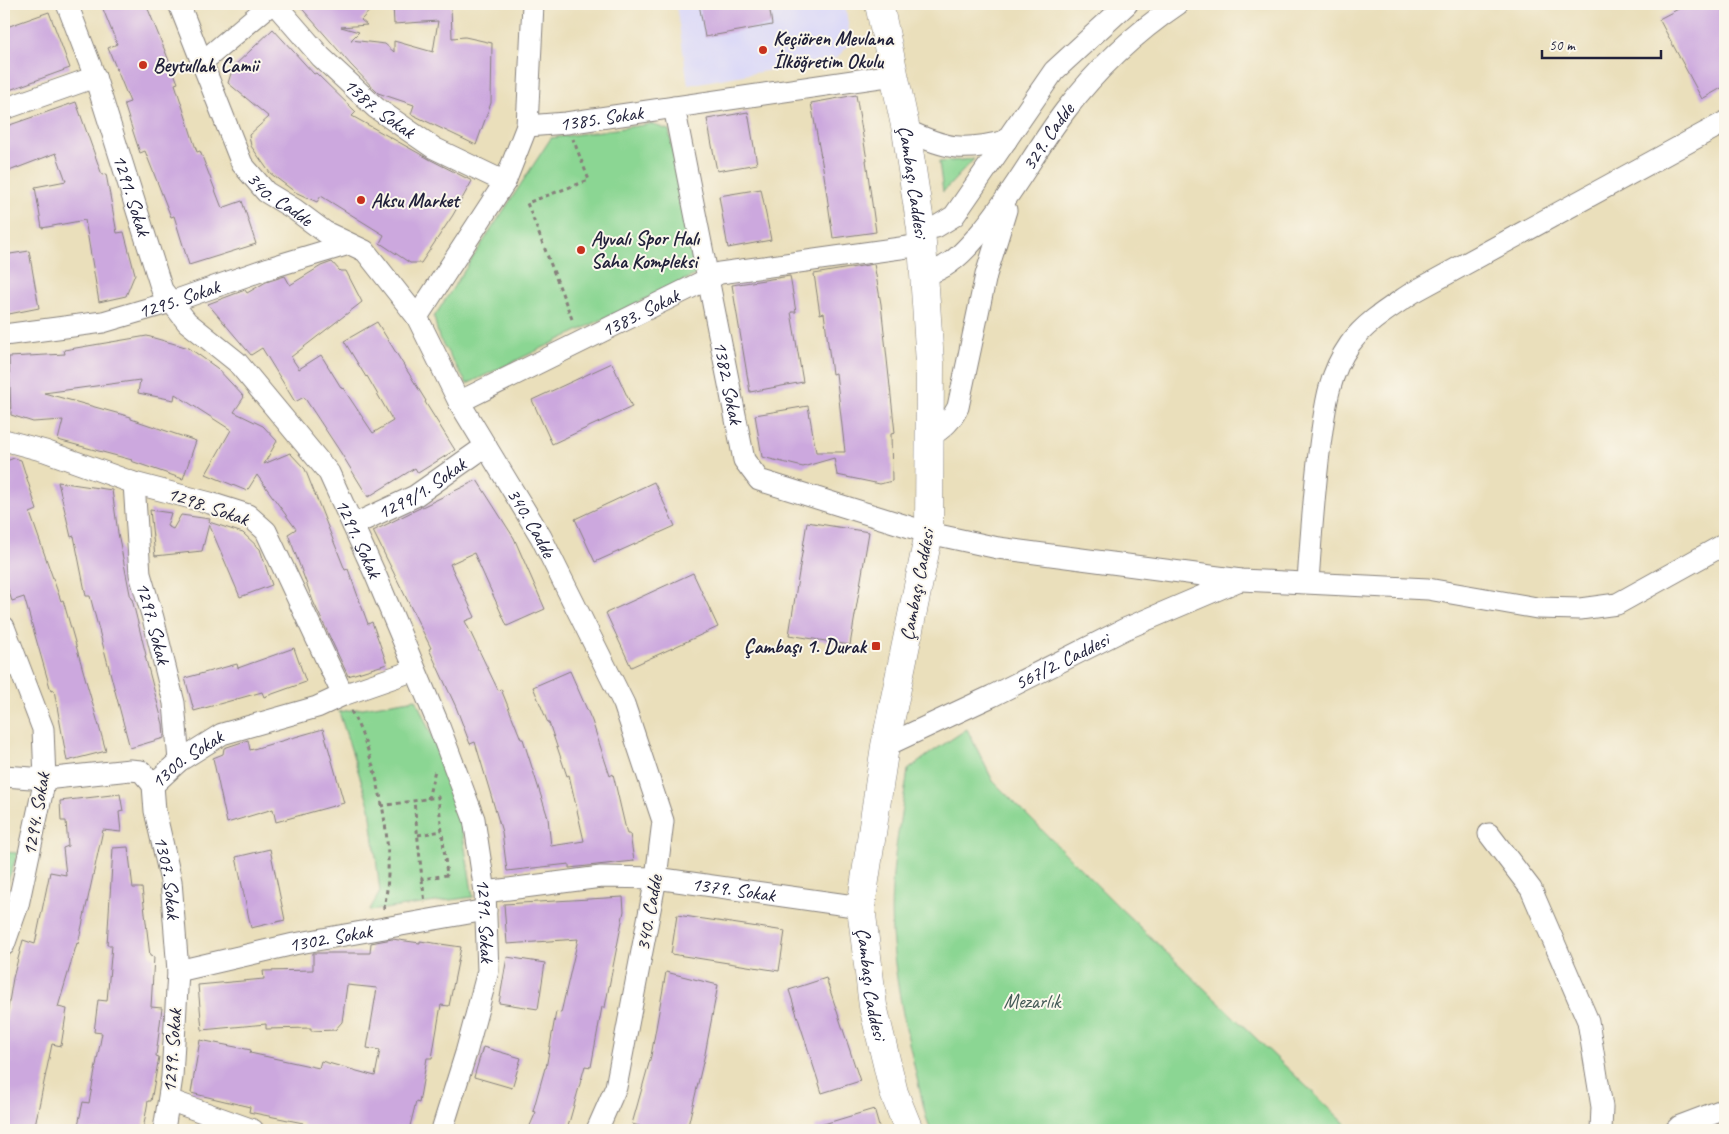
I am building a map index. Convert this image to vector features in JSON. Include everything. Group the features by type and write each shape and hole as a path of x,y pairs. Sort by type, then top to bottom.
{"main road":[{"name":"Çambaşı Caddesi","path":"878,4 906,130 922,237 930,363 929,533 885,746 861,907 874,1006 894,1093 908,1130"}],"street":[{"name":"1291. Sokak","path":"67,4 95,77 162,290 187,322 237,362 329,473 415,670 474,819 486,901 488,971 466,1053 442,1130"},
{"name":"340. Cadde","path":"179,4 242,164 266,192 294,209 325,232 365,251 417,317 459,402 541,537 624,704 663,821 656,878 616,1088 603,1128"},
{"path":"201,63 271,4"},
{"name":"1387. Sokak","path":"275,4 321,57 376,108 434,148 505,182"},
{"path":"417,317 505,182 527,126 533,4"},
{"name":"329. Cadde","path":"922,237 954,216 1054,71 1127,4"},
{"name":"329. Cadde","path":"924,276 938,271 962,253 977,238 1011,193 1050,132 1087,83 1136,36 1178,4"},
{"name":"1385. Sokak","path":"527,126 894,75"},
{"path":"4,109 95,77"},
{"name":"1382. Sokak","path":"674,107 744,460 759,480 929,533 998,548 1241,580 1428,589 1537,608 1580,609 1616,604 1725,544"},
{"path":"1308,582 1314,488 1327,394 1336,367 1351,343 1373,320 1412,293 1725,122"},
{"name":"329. Cadde","path":"906,130 931,142 964,148 982,147 1006,141"},
{"path":"930,436 949,422 958,407 990,262 1011,193"},
{"name":"1383. Sokak","path":"459,402 720,274 922,237"},
{"name":"1295. Sokak","path":"4,335 103,322 349,244"},
{"name":"1298. Sokak","path":"4,440 45,451 134,484 210,503 248,515 266,531 342,695"},
{"name":"1299/1. Sokak","path":"353,525 414,496 486,446"},
{"name":"1297. Sokak","path":"134,484 140,574 174,703 179,761"},
{"name":"567/2. Caddesi","path":"885,746 992,696 1124,629 1241,580"},
{"name":"1294. Sokak","path":"4,627 43,729 45,779 18,905 4,945"},
{"name":"1300. Sokak","path":"4,776 45,779 130,770 141,771 153,785 179,761 222,734 317,707 342,695 415,670"},
{"name":"1307. Sokak","path":"153,785 155,811 171,881 178,971"},
{"path":"1489,834 1531,888 1588,1021 1602,1107 1601,1130"},
{"name":"1379. Sokak","path":"486,901 601,878 656,878 861,907"},
{"name":"1302. Sokak","path":"178,971 294,944 427,921 486,901"},
{"name":"1299. Sokak","path":"164,1130 172,1077 178,971"},
{"path":"169,1100 253,1130"},
{"path":"1676,1130 1680,1126 1725,1109"}],"path":[{"path":"566,122 589,180 527,202 572,319"},
{"path":"342,695 367,745 384,822 388,881 386,897 377,930"},
{"path":"381,806 438,797 447,875 422,879"},
{"path":"414,801 427,921"},
{"path":"418,835 442,831"}],"shaded area":[{"name":"Keçiören Mevlana İlköğretim Okulu","path":"676,4 845,4 851,42 837,58 688,85"}],"green space":[{"path":"651,124 669,130 695,275 467,384 439,338 434,317 551,138"},
{"path":"974,159 943,192 939,162"},
{"path":"416,699 456,793 473,897 369,911 380,892 370,808 339,712"},
{"name":"Mezarlık","path":"967,729 993,781 1120,908 1352,1130 931,1130 926,1117 910,1048 897,979 891,913 893,872 908,770"},
{"path":"4,852 18,853 4,892"}],"building":[{"path":"101,4 146,4 178,83 175,84 197,152 200,151 222,208 242,201 256,244 189,265 174,216 171,217 145,151 140,153 124,104 130,102 108,48 117,44"},
{"path":"298,4 376,4 361,20 367,25 341,27 359,32 351,40 385,44 394,52 394,41 433,52 438,21 394,24 393,4 451,4 452,38 465,37 492,43 491,103 476,145 411,114 414,105 378,93"},
{"path":"699,4 769,4 772,25 705,37"},
{"path":"1688,4 1722,4 1725,10 1725,86 1702,99 1659,19"},
{"path":"49,12 70,68 4,92 4,28"},
{"path":"273,29 314,74 316,73 356,112 352,116 472,181 453,215 421,263 410,263 380,243 384,235 321,196 317,202 295,192 270,173 251,146 249,135 269,117 228,83 233,67"},
{"path":"856,95 876,232 833,238 811,103"},
{"path":"76,102 102,175 106,174 117,233 124,232 135,274 126,296 99,302 85,220 42,228 35,187 66,181 56,153 4,173 4,127"},
{"path":"748,112 757,164 717,171 707,119"},
{"path":"761,189 771,240 728,248 719,196"},
{"path":"29,251 39,308 4,315 4,255"},
{"path":"332,262 340,271 346,271 362,302 291,357 299,369 321,355 373,433 393,421 344,341 377,322 455,450 418,473 415,468 368,497 304,397 295,402 262,348 251,355 208,304 245,290 247,293 266,282 285,276 290,285 321,266"},
{"path":"874,264 881,304 895,433 891,434 892,481 880,484 837,475 834,458 803,467 762,457 755,415 808,406 816,452 845,452 836,373 832,374 824,313 820,314 814,274"},
{"path":"790,276 796,312 791,312 803,382 750,392 732,285"},
{"path":"147,336 189,348 217,368 244,397 234,412 263,426 277,441 264,464 290,453 305,469 345,570 348,569 368,624 372,622 387,664 348,676 313,601 288,534 296,529 257,475 247,491 206,474 231,430 175,394 174,400 138,393 140,380 44,393 131,417 131,419 196,441 183,479 132,460 58,440 63,420 33,422 11,415 9,357 65,354 64,350"},
{"path":"612,363 632,407 552,444 532,400"},
{"path":"14,458 21,460 37,510 30,513 61,601 63,600 106,751 67,761 54,690 51,691 24,597 12,601 4,578 4,462"},
{"path":"477,480 514,538 545,609 507,626 474,553 450,564 475,617 465,621 498,690 501,689 521,739 523,739 548,818 551,846 584,841 569,775 567,776 549,723 533,687 570,671 592,721 610,776 613,774 627,834 630,834 634,861 569,868 569,864 507,871 502,832 475,742 470,744 456,707 429,649 431,648 373,531"},
{"path":"58,482 112,490 131,599 163,724 164,738 130,748 90,596 86,596 74,536 71,537"},
{"path":"654,482 675,526 595,562 575,519"},
{"path":"150,510 171,513 167,526 173,529 181,515 210,519 209,522 243,533 260,549 272,585 240,597 209,524 202,551 155,556"},
{"path":"807,522 869,532 850,645 789,635"},
{"path":"693,573 718,627 631,667 606,613"},
{"path":"294,648 306,682 264,697 262,692 194,711 185,678 237,664 238,668"},
{"path":"323,729 344,803 276,822 273,809 227,823 213,758 223,754 224,748 248,740 250,750"},
{"path":"120,794 123,811 119,812 121,832 103,830 78,944 58,1007 67,1009 61,1046 52,1044 34,1130 4,1130 4,1032 13,978 23,940 35,944 50,872 66,875 63,848 68,846 66,821 61,821 60,801"},
{"path":"128,847 133,888 142,888 150,956 154,957 151,1007 162,1008 156,1056 159,1057 151,1101 148,1101 143,1130 77,1130 83,1102 89,1103 102,1033 94,1032 98,1000 107,1001 112,945 107,945 113,848"},
{"path":"270,849 285,920 251,928 236,857"},
{"path":"623,897 624,911 605,1007 602,1007 591,1067 585,1066 567,1130 528,1130 536,1112 533,1111 546,1068 556,1012 561,1013 578,939 507,944 504,904"},
{"path":"677,915 785,931 779,971 671,954"},
{"path":"392,939 461,947 449,1006 441,1005 432,1058 427,1058 419,1103 416,1102 409,1130 320,1130 302,1125 303,1123 249,1112 250,1107 191,1093 200,1040 251,1050 250,1053 319,1068 321,1061 375,1076 380,1050 367,1048 377,988 347,985 342,1022 335,1030 311,1031 311,1028 266,1029 266,1024 202,1030 198,985 264,979 263,971 313,970 313,953 370,953 371,943"},
{"path":"507,957 545,963 538,1009 499,1003"},
{"path":"666,972 718,985 705,1054 687,1130 653,1130 632,1124 651,1056"},
{"path":"826,978 860,1081 822,1093 789,990"},
{"path":"483,1047 521,1058 512,1088 474,1077"},
{"path":"874,1109 880,1130 814,1130 814,1127"}],"place":[{"name":"Keçiören Mevlana İlköğretim Okulu","path":"763,50"},
{"name":"Beytullah Camii","path":"143,65"},
{"name":"Aksu Market","path":"361,200"},
{"name":"Ayvalı Spor Halı Saha Kompleksi","path":"581,250"},
{"name":"Çambaşı 1. Durak","path":"876,646"}]}
